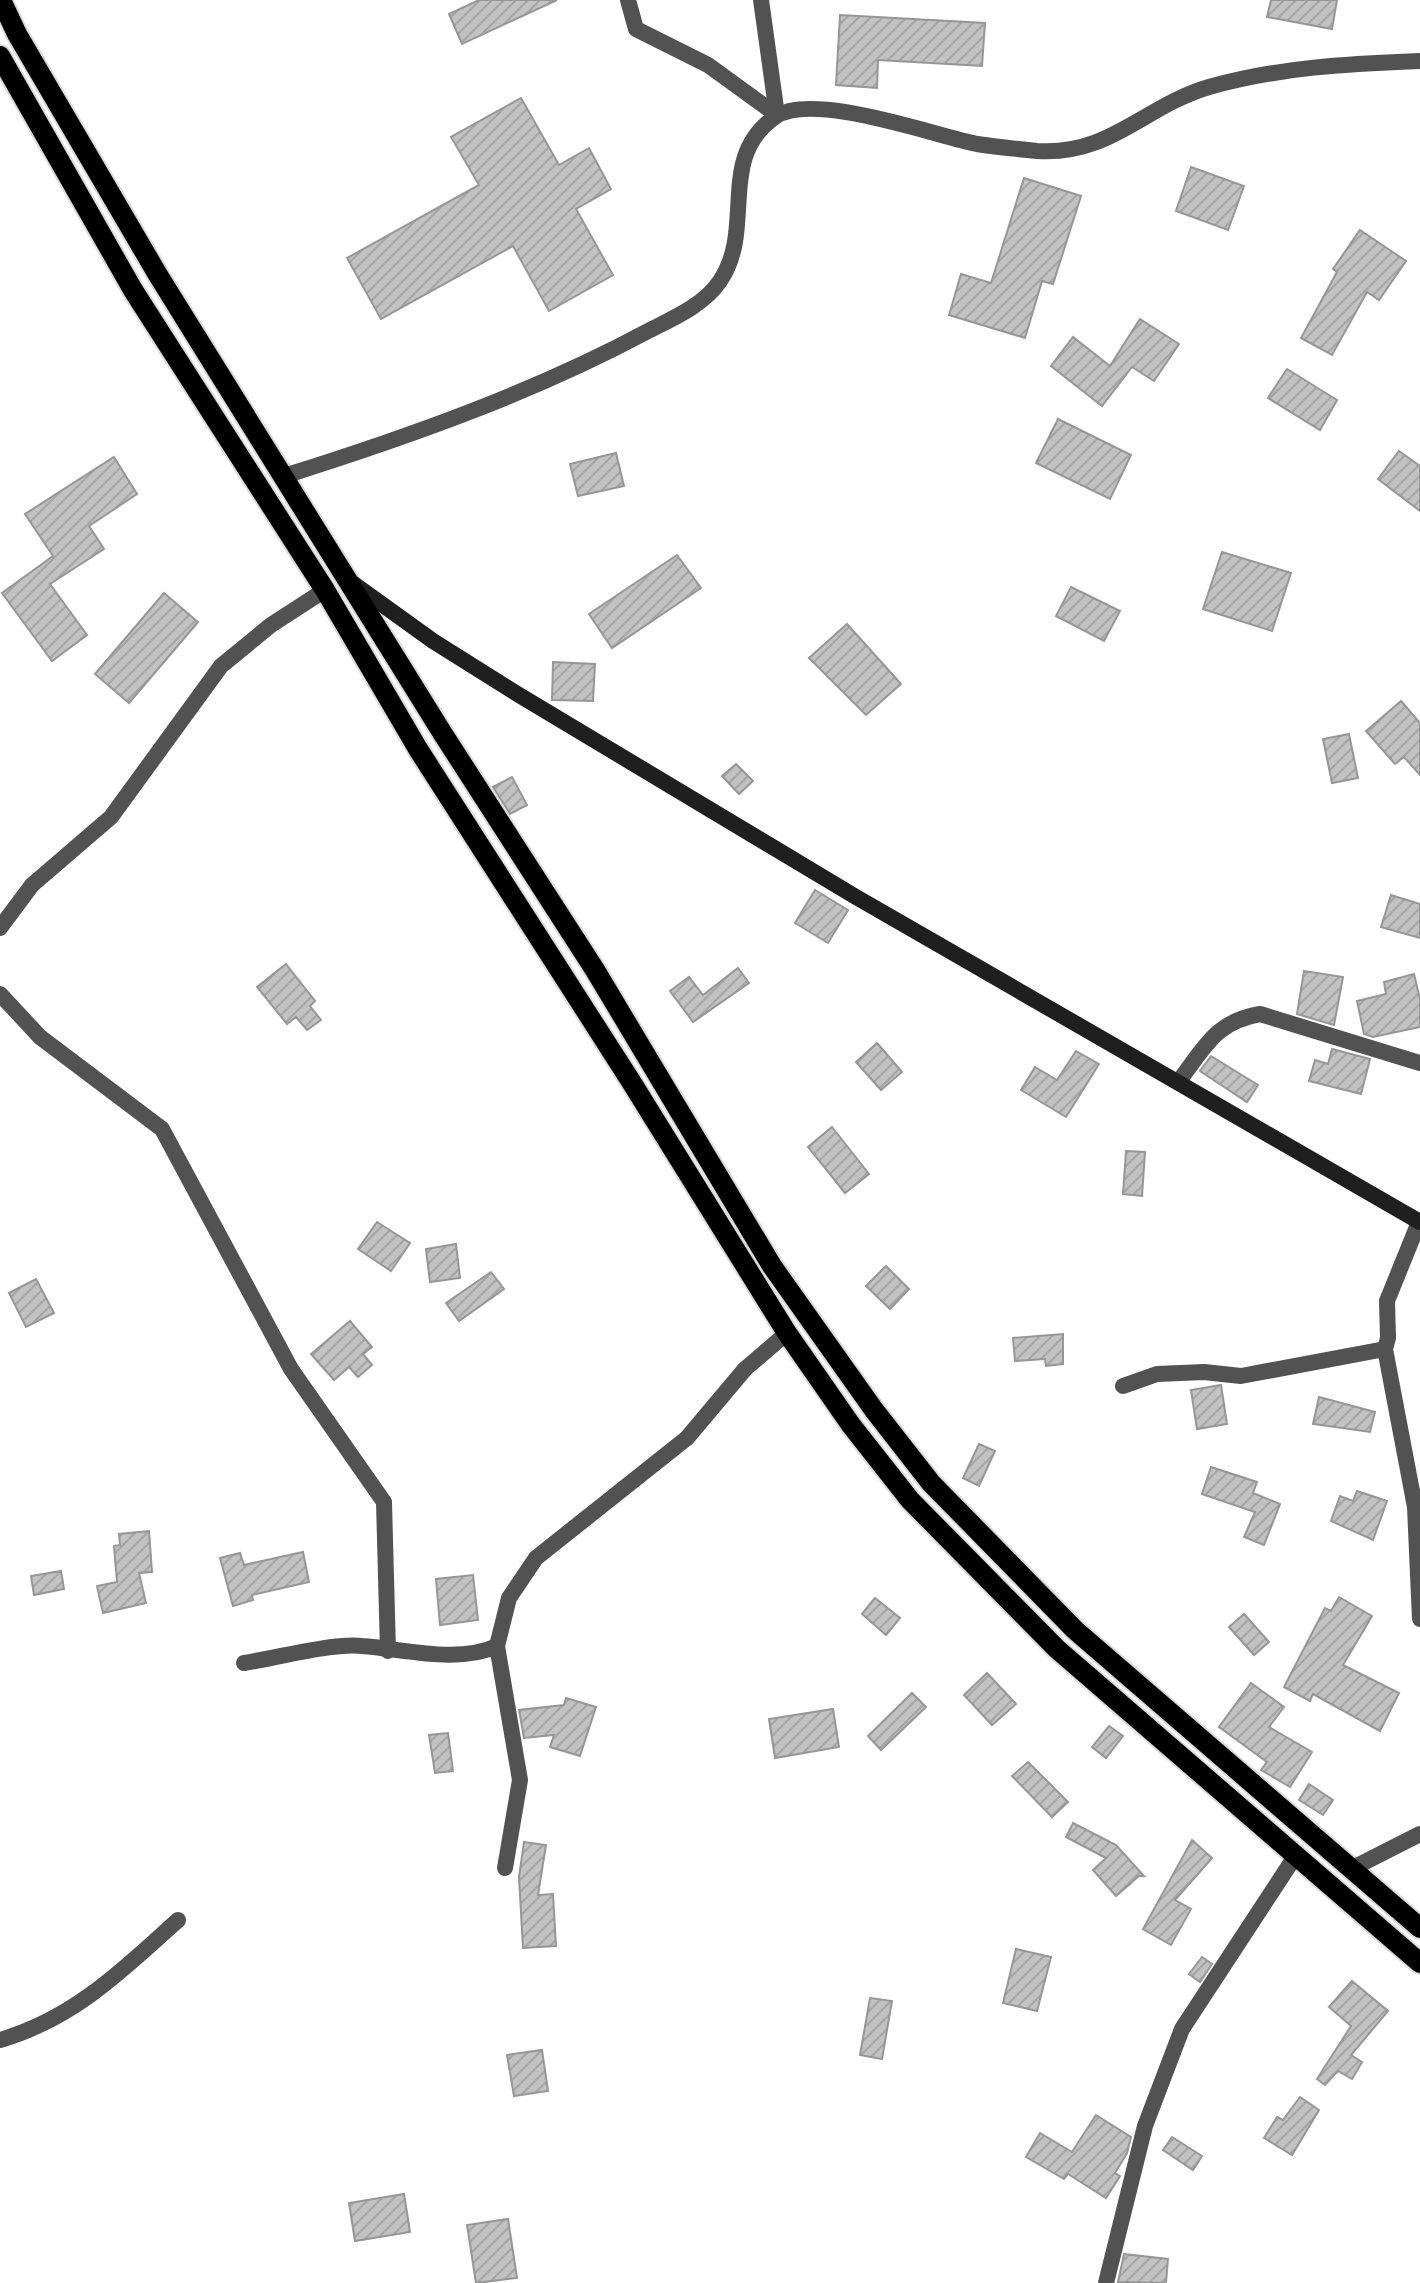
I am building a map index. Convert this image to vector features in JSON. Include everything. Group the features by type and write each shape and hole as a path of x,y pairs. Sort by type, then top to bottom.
{"main road":[{"path":"1,0 158,275 595,970 772,1266 931,1483 1075,1630 1420,1928"},
{"path":"0,56 133,290 325,590 464,822 787,1333 851,1425 910,1500 999,1594 1122,1708 1420,1963"},
{"path":"348,579 433,641 519,695 856,897 1419,1222"},
{"path":"464,822 490,804"}],"street":[{"path":"628,0 636,29 708,65 777,115"},
{"path":"761,0 777,115"},
{"path":"284,476 440,422 531,386 617,348 687,310 719,284 733,258 746,146 777,115 811,108 893,122 977,144 1041,151 1092,147 1150,116 1175,98 1210,87 1301,66 1420,61"},
{"path":"0,928 32,885 111,817 221,666 271,625 325,590"},
{"path":"0,994 40,1037 162,1129 291,1369 384,1502 388,1651"},
{"path":"1178,1082 1217,1031 1235,1019 1260,1014 1420,1063"},
{"path":"1419,1222 1387,1301 1385,1349 1415,1507 1420,1619"},
{"path":"505,1868 520,1780 497,1646 509,1598 536,1558 687,1438 745,1369 787,1333"},
{"path":"1123,1386 1157,1374 1204,1372 1241,1376 1385,1349"},
{"path":"244,1663 360,1645 388,1651 477,1655 497,1646"},
{"path":"1351,1869 1420,1834"},
{"path":"1106,2283 1145,2126 1182,2029 1296,1855"},
{"path":"0,2040 33,2031 93,1996 178,1920"}],"building":[{"path":"479,0 557,0 462,44 449,14"},
{"path":"1271,0 1337,0 1332,29 1267,17"},
{"path":"840,15 985,23 982,66 878,60 877,88 836,85"},
{"path":"521,98 559,165 589,148 611,189 576,209 613,275 549,311 513,246 381,319 347,258 479,185 451,137"},
{"path":"1191,167 1244,186 1228,230 1176,211"},
{"path":"1024,178 1081,196 1053,284 1042,281 1025,338 949,315 961,274 991,283"},
{"path":"1360,230 1406,261 1379,300 1367,292 1332,355 1301,338 1337,272 1333,269"},
{"path":"1140,319 1179,344 1154,381 1132,367 1102,406 1051,366 1073,337 1110,366"},
{"path":"1287,369 1337,400 1320,430 1268,398"},
{"path":"1058,419 1131,455 1110,499 1036,463"},
{"path":"1399,451 1420,466 1420,511 1378,479"},
{"path":"616,453 624,486 578,496 570,464"},
{"path":"114,457 137,494 89,526 104,549 50,584 87,635 52,661 2,593 53,556 25,514"},
{"path":"1222,552 1291,573 1272,631 1203,609"},
{"path":"677,555 701,588 612,648 589,614"},
{"path":"1071,587 1120,611 1104,641 1056,616"},
{"path":"164,593 198,622 129,703 95,674"},
{"path":"847,624 901,684 866,715 809,658"},
{"path":"553,662 595,664 593,701 552,700"},
{"path":"1401,701 1420,723 1420,775 1404,757 1395,764 1366,731"},
{"path":"1349,734 1358,778 1332,783 1323,739"},
{"path":"736,764 753,781 739,794 722,776"},
{"path":"512,777 527,805 510,814 493,787"},
{"path":"815,890 848,910 828,943 795,923"},
{"path":"1391,895 1420,904 1420,938 1381,927"},
{"path":"286,964 315,1001 310,1006 321,1020 307,1030 296,1017 287,1024 257,987"},
{"path":"738,968 749,983 693,1022 670,991 689,977 703,995"},
{"path":"1304,971 1343,977 1334,1025 1297,1014"},
{"path":"1414,974 1420,999 1420,1027 1373,1037 1364,1034 1357,1001 1386,994 1384,982"},
{"path":"877,1043 902,1072 881,1090 856,1062"},
{"path":"1332,1049 1370,1059 1361,1094 1309,1081 1315,1060 1328,1064"},
{"path":"1076,1051 1099,1064 1066,1117 1021,1090 1035,1067 1057,1080"},
{"path":"1211,1056 1258,1085 1247,1102 1200,1071"},
{"path":"832,1127 869,1174 845,1193 808,1147"},
{"path":"1126,1151 1145,1152 1142,1196 1123,1194"},
{"path":"377,1222 410,1243 391,1271 358,1249"},
{"path":"456,1244 460,1278 430,1282 426,1249"},
{"path":"886,1266 909,1289 890,1309 866,1286"},
{"path":"491,1272 504,1289 459,1321 446,1303"},
{"path":"36,1279 54,1313 26,1327 9,1293"},
{"path":"350,1321 372,1347 363,1354 372,1365 358,1377 349,1367 334,1380 311,1354"},
{"path":"1063,1334 1063,1364 1046,1366 1045,1359 1015,1361 1013,1338"},
{"path":"1221,1385 1227,1424 1197,1429 1191,1390"},
{"path":"1319,1397 1375,1412 1370,1432 1313,1424"},
{"path":"979,1444 995,1451 979,1486 963,1478"},
{"path":"1211,1467 1257,1482 1253,1493 1280,1504 1264,1545 1244,1537 1255,1512 1202,1494"},
{"path":"1357,1491 1387,1501 1373,1540 1331,1521 1340,1496 1353,1501"},
{"path":"149,1531 152,1572 139,1573 146,1603 103,1613 97,1586 117,1582 114,1546 120,1545 119,1534"},
{"path":"303,1552 309,1582 252,1595 253,1600 233,1606 220,1558 240,1553 244,1565"},
{"path":"61,1571 64,1589 34,1595 31,1576"},
{"path":"473,1575 478,1620 440,1625 436,1579"},
{"path":"1339,1597 1372,1616 1343,1665 1399,1693 1380,1731 1313,1694 1310,1701 1284,1687 1325,1608 1331,1611"},
{"path":"875,1598 900,1618 886,1635 862,1614"},
{"path":"1244,1614 1269,1642 1254,1655 1229,1627"},
{"path":"987,1673 1016,1704 992,1725 964,1695"},
{"path":"1251,1683 1284,1707 1269,1727 1312,1752 1290,1787 1261,1770 1267,1762 1219,1727"},
{"path":"912,1693 926,1707 881,1750 868,1736"},
{"path":"566,1698 596,1707 580,1756 550,1747 554,1735 524,1738 519,1710 564,1705"},
{"path":"833,1709 839,1747 775,1758 769,1719"},
{"path":"1109,1726 1123,1736 1106,1758 1092,1747"},
{"path":"448,1733 453,1771 435,1773 429,1735"},
{"path":"1028,1762 1068,1802 1052,1817 1012,1776"},
{"path":"1309,1784 1333,1800 1323,1815 1299,1800"},
{"path":"1073,1823 1116,1845 1144,1876 1139,1876 1116,1896 1093,1870 1106,1858 1066,1837"},
{"path":"1192,1840 1212,1858 1175,1900 1191,1909 1171,1945 1143,1929"},
{"path":"524,1842 546,1845 538,1895 553,1894 556,1946 523,1948 519,1877"},
{"path":"1016,1949 1051,1957 1037,2011 1003,2003"},
{"path":"1202,1957 1212,1964 1200,1982 1189,1974"},
{"path":"1352,1981 1388,2011 1351,2055 1362,2062 1352,2079 1338,2071 1325,2085 1317,2079 1351,2026 1329,2007"},
{"path":"870,1998 892,2001 882,2059 860,2055"},
{"path":"542,2050 548,2091 514,2096 507,2055"},
{"path":"1300,2097 1319,2110 1292,2155 1264,2138 1277,2117 1283,2120"},
{"path":"1096,2115 1131,2137 1127,2153 1115,2173 1120,2176 1106,2198 1068,2174 1064,2179 1026,2157 1040,2133 1072,2152"},
{"path":"1172,2137 1202,2156 1193,2170 1163,2150"},
{"path":"404,2194 410,2232 355,2241 349,2203"},
{"path":"508,2219 517,2278 476,2283 467,2225"},
{"path":"1124,2254 1168,2259 1166,2283 1118,2282"}]}
